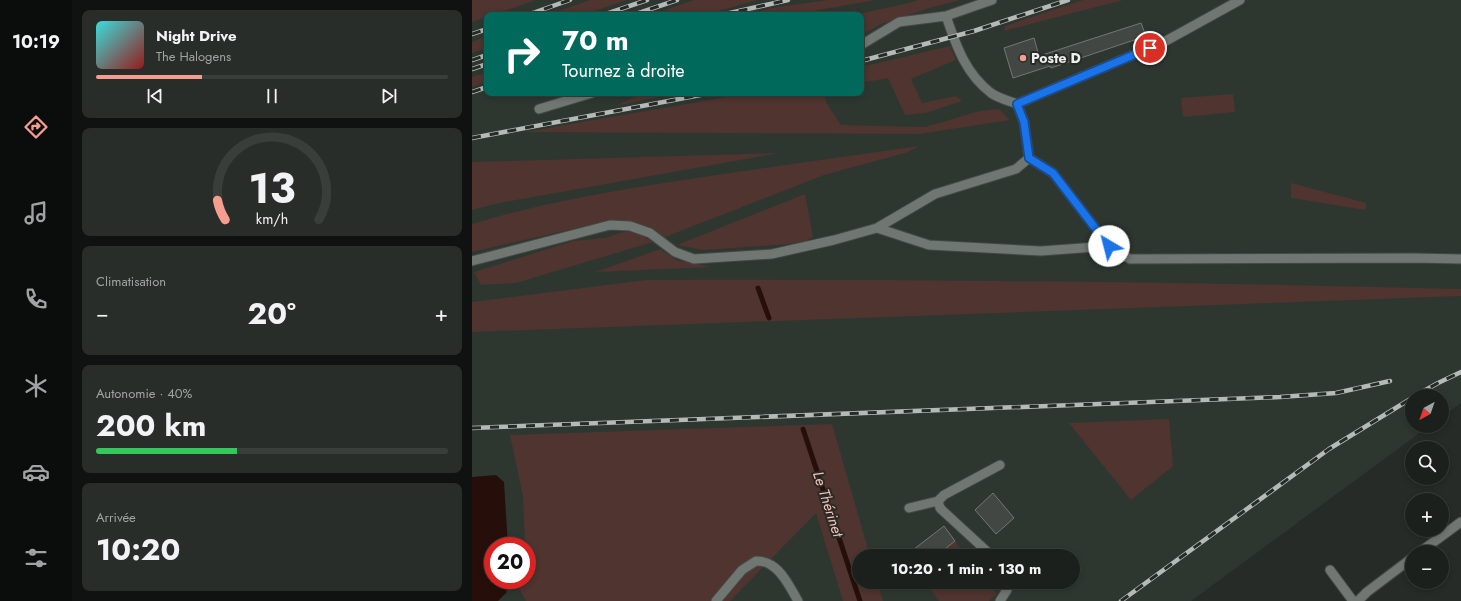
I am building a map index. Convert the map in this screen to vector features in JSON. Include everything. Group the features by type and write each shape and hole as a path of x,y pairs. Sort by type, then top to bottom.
{"lane":[{"path":"864,43 899,22 946,16 992,0"},
{"path":"1017,104 1164,42 1240,0"},
{"path":"946,16 961,57 972,73 992,93 1017,104 1024,122 1029,158"},
{"path":"538,109 582,96"},
{"path":"472,261 610,225 630,226 650,233 675,252 694,259 772,254 834,240 876,228 935,194 1016,169 1029,158"},
{"path":"1029,158 1053,173 1109,246 1130,259 1461,259"},
{"path":"876,228 929,245 1041,251 1109,246"},
{"path":"909,508 938,502 944,495 1000,466"},
{"path":"938,502 940,508 985,549"},
{"path":"1430,545 1461,522"},
{"path":"716,601 742,570 756,561 770,564 776,569 790,586 798,601"},
{"path":"1358,601 1367,592 1405,563"},
{"path":"1330,570 1353,601"},
{"path":"1000,601 1007,589"}],"shaded area":[{"path":"472,0 1461,0 1461,403 1449,412 1449,389 1405,389 1405,433 1419,433 1409,441 1405,441 1405,444 1191,601 472,601"},
{"path":"472,0 536,0 502,12 484,12 484,18 472,22"},
{"path":"590,0 627,0 592,12 556,12"},
{"path":"694,0 757,0 715,12 660,12"},
{"path":"828,0 876,0 807,12 756,12 771,8"},
{"path":"918,0 960,0 926,9 881,24 864,33 864,13"},
{"path":"1083,0 1123,0 1004,31 1005,26"},
{"path":"484,37 484,49 472,53 472,42"},
{"path":"950,46 956,60 911,79 922,103 956,96 962,101 926,113 905,115 888,78 864,82 864,66"},
{"path":"484,73 484,83 472,87 472,77"},
{"path":"1233,94 1235,112 1183,117 1181,98"},
{"path":"637,96 665,96 615,106"},
{"path":"733,96 825,96 827,104 841,125 925,127 980,111 999,109 1010,120 919,134 525,132"},
{"path":"920,146 905,153 824,175 665,237 650,227 634,222 603,222 472,252 472,224 524,210 576,198 656,184"},
{"path":"779,153 494,204 472,210 472,162"},
{"path":"1291,183 1366,203 1366,210 1291,198"},
{"path":"805,194 813,237 803,243 704,250 677,245"},
{"path":"623,232 635,232 653,242 516,283 481,285 474,272 573,241 604,238"},
{"path":"660,249 678,261 711,267 596,272"},
{"path":"646,280 849,280 1257,284 1461,289 1461,296 472,332 472,302"},
{"path":"1169,419 1173,466 1131,500 1069,423"},
{"path":"832,424 868,549 852,549 852,589 880,589 883,601 843,601 816,513 730,601 526,601 519,589 536,589 536,537 525,537 523,496 510,435"},
{"path":"496,475 504,482 507,537 484,537 484,589 507,589 506,593 498,601 472,601 472,477"},
{"path":"955,541 961,549 945,549"},
{"path":"930,589 993,589 997,594 989,601 939,601"}],"building":[{"path":"1141,23 1146,36 1051,68 1050,66 1013,78 1004,48 1034,38 1039,56"},
{"path":"993,493 1014,518 996,534 975,510"},
{"path":"944,526 955,541 945,549 914,549"}],"waterway":[{"name":"Le Thérinet","path":"758,288 769,318"},
{"name":"Le Thérinet","path":"803,429 860,601"}],"railway":[{"path":"536,12 570,0"},
{"path":"612,12 647,0"},
{"path":"642,12 677,0"},
{"path":"734,12 788,0"},
{"path":"864,60 974,31 1068,0"},
{"path":"472,34 484,30"},
{"path":"472,60 484,56"},
{"path":"472,69 484,65"},
{"path":"472,92 484,88"},
{"path":"472,138 695,96"},
{"path":"1427,389 1461,372"},
{"path":"472,428 1280,397 1336,393 1390,381"},
{"path":"1121,601 1329,449 1405,402"}],"place":[{"name":"Poste D","path":"1023,58"}],"route":[{"path":"1109,246 1053,173 1029,158 1024,122 1017,104 1150,48"}]}
